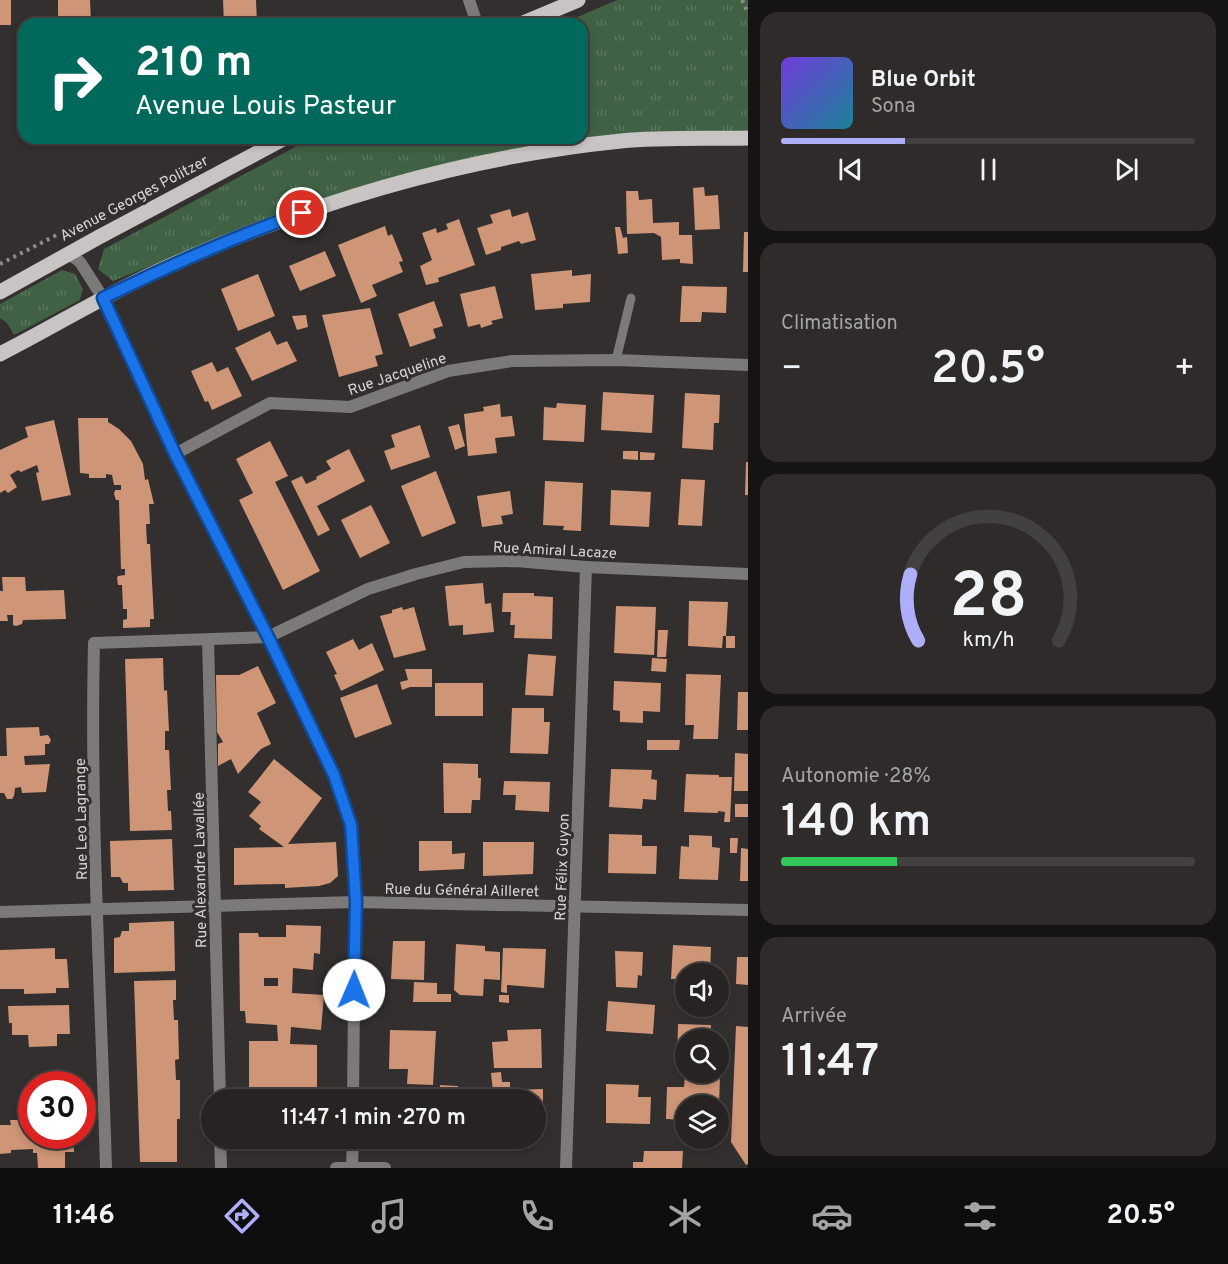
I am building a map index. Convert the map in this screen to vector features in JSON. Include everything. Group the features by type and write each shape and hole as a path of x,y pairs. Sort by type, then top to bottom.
{"main road":[{"path":"535,18 578,0"},
{"path":"0,354 157,271 264,227 359,194 447,171 533,153 623,140 748,138"},
{"name":"Avenue Georges Politzer","path":"0,292 274,144"}],"street":[{"path":"469,0 475,18"},
{"path":"69,254 80,262 103,298 175,454 268,637 334,775 351,825 356,902 353,1089"},
{"name":"Rue Jacqueline","path":"175,454 270,403 350,407 448,370 512,361 616,360 748,365"},
{"name":"Rue Amiral Lacaze","path":"268,637 368,589 464,562 516,561 586,567 748,574"},
{"name":"Rue Félix Guyon","path":"566,1168 586,567"},
{"name":"Rue Leo Lagrange","path":"106,1168 98,909 94,643 268,637"},
{"name":"Rue Alexandre Lavallée","path":"208,640 219,1089"},
{"name":"Rue du Général Ailleret","path":"0,912 356,902 748,910"},
{"path":"220,1149 221,1168"},
{"path":"352,1168 353,1149"},
{"path":"336,1168 385,1168"}],"lane":[{"path":"616,360 631,298"}],"path":[{"path":"742,0 748,13"}],"green space":[{"path":"617,0 748,0 748,132 622,135 588,143 588,18 575,18"},
{"path":"301,144 585,144 260,222 113,281 98,269 104,249"},
{"path":"62,270 75,274 83,289 80,300 14,335 7,323 0,318 0,304"}],"building":[{"path":"0,0 11,0 11,25 0,25"},
{"path":"58,0 90,0 91,18 58,18"},
{"path":"223,0 256,0 257,18 224,18"},
{"path":"704,187 705,196 718,195 720,229 695,230 693,188"},
{"path":"626,191 638,191 639,200 652,199 653,223 679,222 679,235 692,235 693,264 680,263 680,259 662,260 661,237 654,233 627,234"},
{"path":"510,209 512,217 528,212 536,240 521,244 519,241 486,255 477,228 493,223 490,215"},
{"path":"459,219 475,265 438,278 439,282 426,285 420,266 432,260 422,233 436,228 437,233 448,229 446,224"},
{"path":"385,226 388,236 392,234 403,261 399,262 403,272 372,285 377,296 361,303 338,245"},
{"path":"615,227 620,227 623,238 627,237 628,253 618,254"},
{"path":"744,232 748,232 748,272 743,272"},
{"path":"325,251 336,276 300,291 289,266"},
{"path":"572,270 572,276 591,274 590,302 563,304 563,308 535,310 531,274"},
{"path":"258,274 275,316 238,331 221,289"},
{"path":"495,286 503,318 491,321 493,324 481,328 480,324 468,327 460,294"},
{"path":"682,286 727,287 726,313 702,312 701,322 680,322"},
{"path":"434,301 443,326 433,329 436,338 410,347 398,314"},
{"path":"370,308 383,354 375,356 378,366 339,377 322,315"},
{"path":"306,315 308,327 297,330 292,316"},
{"path":"270,331 277,345 287,341 297,361 252,381 235,348"},
{"path":"212,362 217,372 228,367 242,396 212,410 208,401 205,402 191,371"},
{"path":"603,392 654,395 652,433 601,430"},
{"path":"685,393 720,395 719,423 714,423 713,450 682,448"},
{"path":"557,403 586,405 584,442 543,440 544,407 556,408"},
{"path":"500,404 501,417 512,416 515,436 495,438 497,453 468,456 464,414 484,411 483,407"},
{"path":"78,418 108,418 108,422 131,441 143,464 145,480 148,479 154,504 149,504 150,524 146,524 147,544 150,544 154,619 150,619 150,627 123,628 123,620 127,619 127,609 123,609 122,585 118,585 117,578 125,575 125,569 121,569 119,500 116,500 114,494 115,490 121,490 121,485 114,485 112,475 106,474 106,478 89,478 89,474 80,473"},
{"path":"54,420 71,495 42,501 36,473 39,472 37,465 21,472 18,470 10,475 17,487 8,493 5,490 0,493 0,450 28,437 25,427"},
{"path":"459,424 465,446 455,450 448,427"},
{"path":"420,425 430,457 391,470 384,451 395,447 391,435"},
{"path":"270,441 288,476 275,482 320,571 283,590 239,500 253,493 236,459"},
{"path":"349,449 365,481 317,506 330,530 318,536 291,481 302,476 306,484 317,479 316,477 331,469 326,461"},
{"path":"623,451 638,451 638,460 623,459"},
{"path":"640,452 655,453 654,460 640,460"},
{"path":"746,462 748,462 748,495 745,495"},
{"path":"436,471 456,523 422,537 401,486"},
{"path":"681,479 705,480 702,526 678,525"},
{"path":"545,481 583,483 581,531 563,530 564,526 543,525"},
{"path":"611,490 651,492 649,527 610,525"},
{"path":"510,491 513,514 501,516 503,524 482,527 477,496"},
{"path":"371,505 390,543 360,558 341,520"},
{"path":"2,577 25,577 26,591 64,590 66,619 23,620 22,624 16,626 13,625 13,615 7,615 8,621 0,621"},
{"path":"483,583 485,604 491,603 494,632 463,635 463,625 449,626 445,586"},
{"path":"503,593 534,593 534,596 553,597 552,639 514,638 515,625 510,625 511,612 502,612"},
{"path":"689,601 728,602 726,636 723,636 722,648 688,646"},
{"path":"616,606 656,607 654,655 614,653"},
{"path":"402,607 403,610 414,607 426,650 394,658 380,616"},
{"path":"658,630 668,630 666,657 657,657"},
{"path":"726,636 735,636 735,648 726,648"},
{"path":"353,639 359,650 372,643 384,670 341,691 334,675 337,674 326,652"},
{"path":"528,654 556,656 553,696 525,695"},
{"path":"163,658 169,731 165,731 165,750 169,750 171,790 167,790 168,811 171,811 172,830 130,831 125,659"},
{"path":"652,658 667,659 666,672 651,671"},
{"path":"258,666 276,703 257,713 271,744 261,749 238,774 231,759 218,766 218,744 223,742 217,732 216,675 239,675"},
{"path":"405,669 432,669 432,687 410,687 402,690 400,682 408,680"},
{"path":"686,674 721,675 718,739 693,739 694,725 685,725"},
{"path":"614,681 661,683 660,712 643,711 643,723 620,722 620,711 613,710"},
{"path":"435,683 483,683 483,716 435,716"},
{"path":"377,684 392,724 355,738 340,698"},
{"path":"738,692 748,692 748,730 737,730"},
{"path":"512,708 544,708 544,722 550,722 548,754 510,753"},
{"path":"39,727 40,736 48,735 51,740 49,744 45,744 45,755 24,756 25,765 50,764 46,792 22,793 21,787 15,788 12,799 7,799 4,793 0,793 0,756 7,756 6,728"},
{"path":"647,740 680,740 679,750 647,750"},
{"path":"735,753 748,754 748,791 734,791"},
{"path":"274,759 322,798 288,844 336,842 338,876 330,883 285,888 285,884 234,885 234,848 284,847 259,829 261,826 249,816 261,802 248,792"},
{"path":"443,763 478,764 478,778 481,778 480,800 472,800 471,813 444,813"},
{"path":"611,769 652,770 651,779 657,780 656,800 643,799 642,809 609,807"},
{"path":"686,774 732,777 730,822 724,822 725,812 684,812"},
{"path":"504,781 550,782 549,812 515,810 516,795 503,795"},
{"path":"735,804 748,804 748,817 735,817"},
{"path":"609,834 642,835 642,846 657,846 656,874 608,873"},
{"path":"689,835 712,836 712,847 720,848 718,880 679,879 681,846 689,847"},
{"path":"730,838 738,838 737,853 730,853"},
{"path":"172,839 174,890 128,891 128,883 123,883 120,877 111,877 110,841"},
{"path":"419,841 452,841 452,854 465,853 464,869 419,871"},
{"path":"483,842 534,842 533,874 483,876"},
{"path":"741,848 748,849 748,881 740,881"},
{"path":"174,921 175,971 114,973 114,938 120,937 122,931 129,931 129,923"},
{"path":"286,925 321,926 320,954 314,953 313,970 293,968 292,993 324,995 321,1030 291,1027 290,1044 317,1045 317,1089 249,1089 249,1041 278,1041 277,1025 246,1023 245,1011 240,1011 239,933 258,933 259,937 286,937","holes":["264,978 278,978 278,986 264,986"]},
{"path":"393,941 425,941 424,980 391,979"},
{"path":"456,944 485,946 485,951 500,952 500,980 484,979 483,996 460,995 454,990"},
{"path":"673,945 711,947 710,963 675,963 675,979 671,979"},
{"path":"55,948 55,959 67,959 69,988 56,988 56,993 24,994 24,989 0,989 0,950"},
{"path":"503,948 546,949 544,988 507,985 507,993 501,992"},
{"path":"615,951 643,952 642,976 638,975 637,988 616,987"},
{"path":"737,957 748,957 748,985 736,984"},
{"path":"176,980 176,1000 173,1000 174,1020 178,1020 179,1059 175,1060 176,1080 180,1080 177,1162 140,1162 134,981"},
{"path":"414,982 437,983 437,994 451,994 451,1002 413,1002"},
{"path":"499,995 509,995 509,1003 499,1002"},
{"path":"608,1001 655,1005 653,1034 606,1031"},
{"path":"69,1005 70,1034 57,1034 57,1046 29,1047 28,1035 12,1035 8,1006"},
{"path":"678,1024 711,1025 711,1029 678,1029"},
{"path":"736,1026 748,1027 748,1164 746,1165 731,1142"},
{"path":"541,1029 542,1068 494,1068 492,1042 508,1041 507,1030"},
{"path":"390,1030 436,1031 433,1085 407,1084 408,1069 389,1069"},
{"path":"501,1072 502,1082 510,1082 510,1089 493,1089 491,1073"},
{"path":"684,1083 720,1083 719,1095 675,1095 675,1119 666,1119 667,1087 684,1087"},
{"path":"606,1084 639,1085 638,1097 651,1097 650,1124 606,1123"},
{"path":"440,1085 458,1086 458,1089 440,1089"},
{"path":"10,1120 18,1120 18,1149 33,1149 11,1150 11,1153 0,1154 0,1125 11,1125"},
{"path":"33,1149 74,1149 74,1152 65,1152 65,1168 38,1168 37,1153 33,1153"},
{"path":"644,1151 683,1151 682,1168 633,1168 633,1162 643,1162"}],"route":[{"path":"302,213 157,271 103,298 175,454 268,637 334,775 351,825 356,902 354,990"}]}
